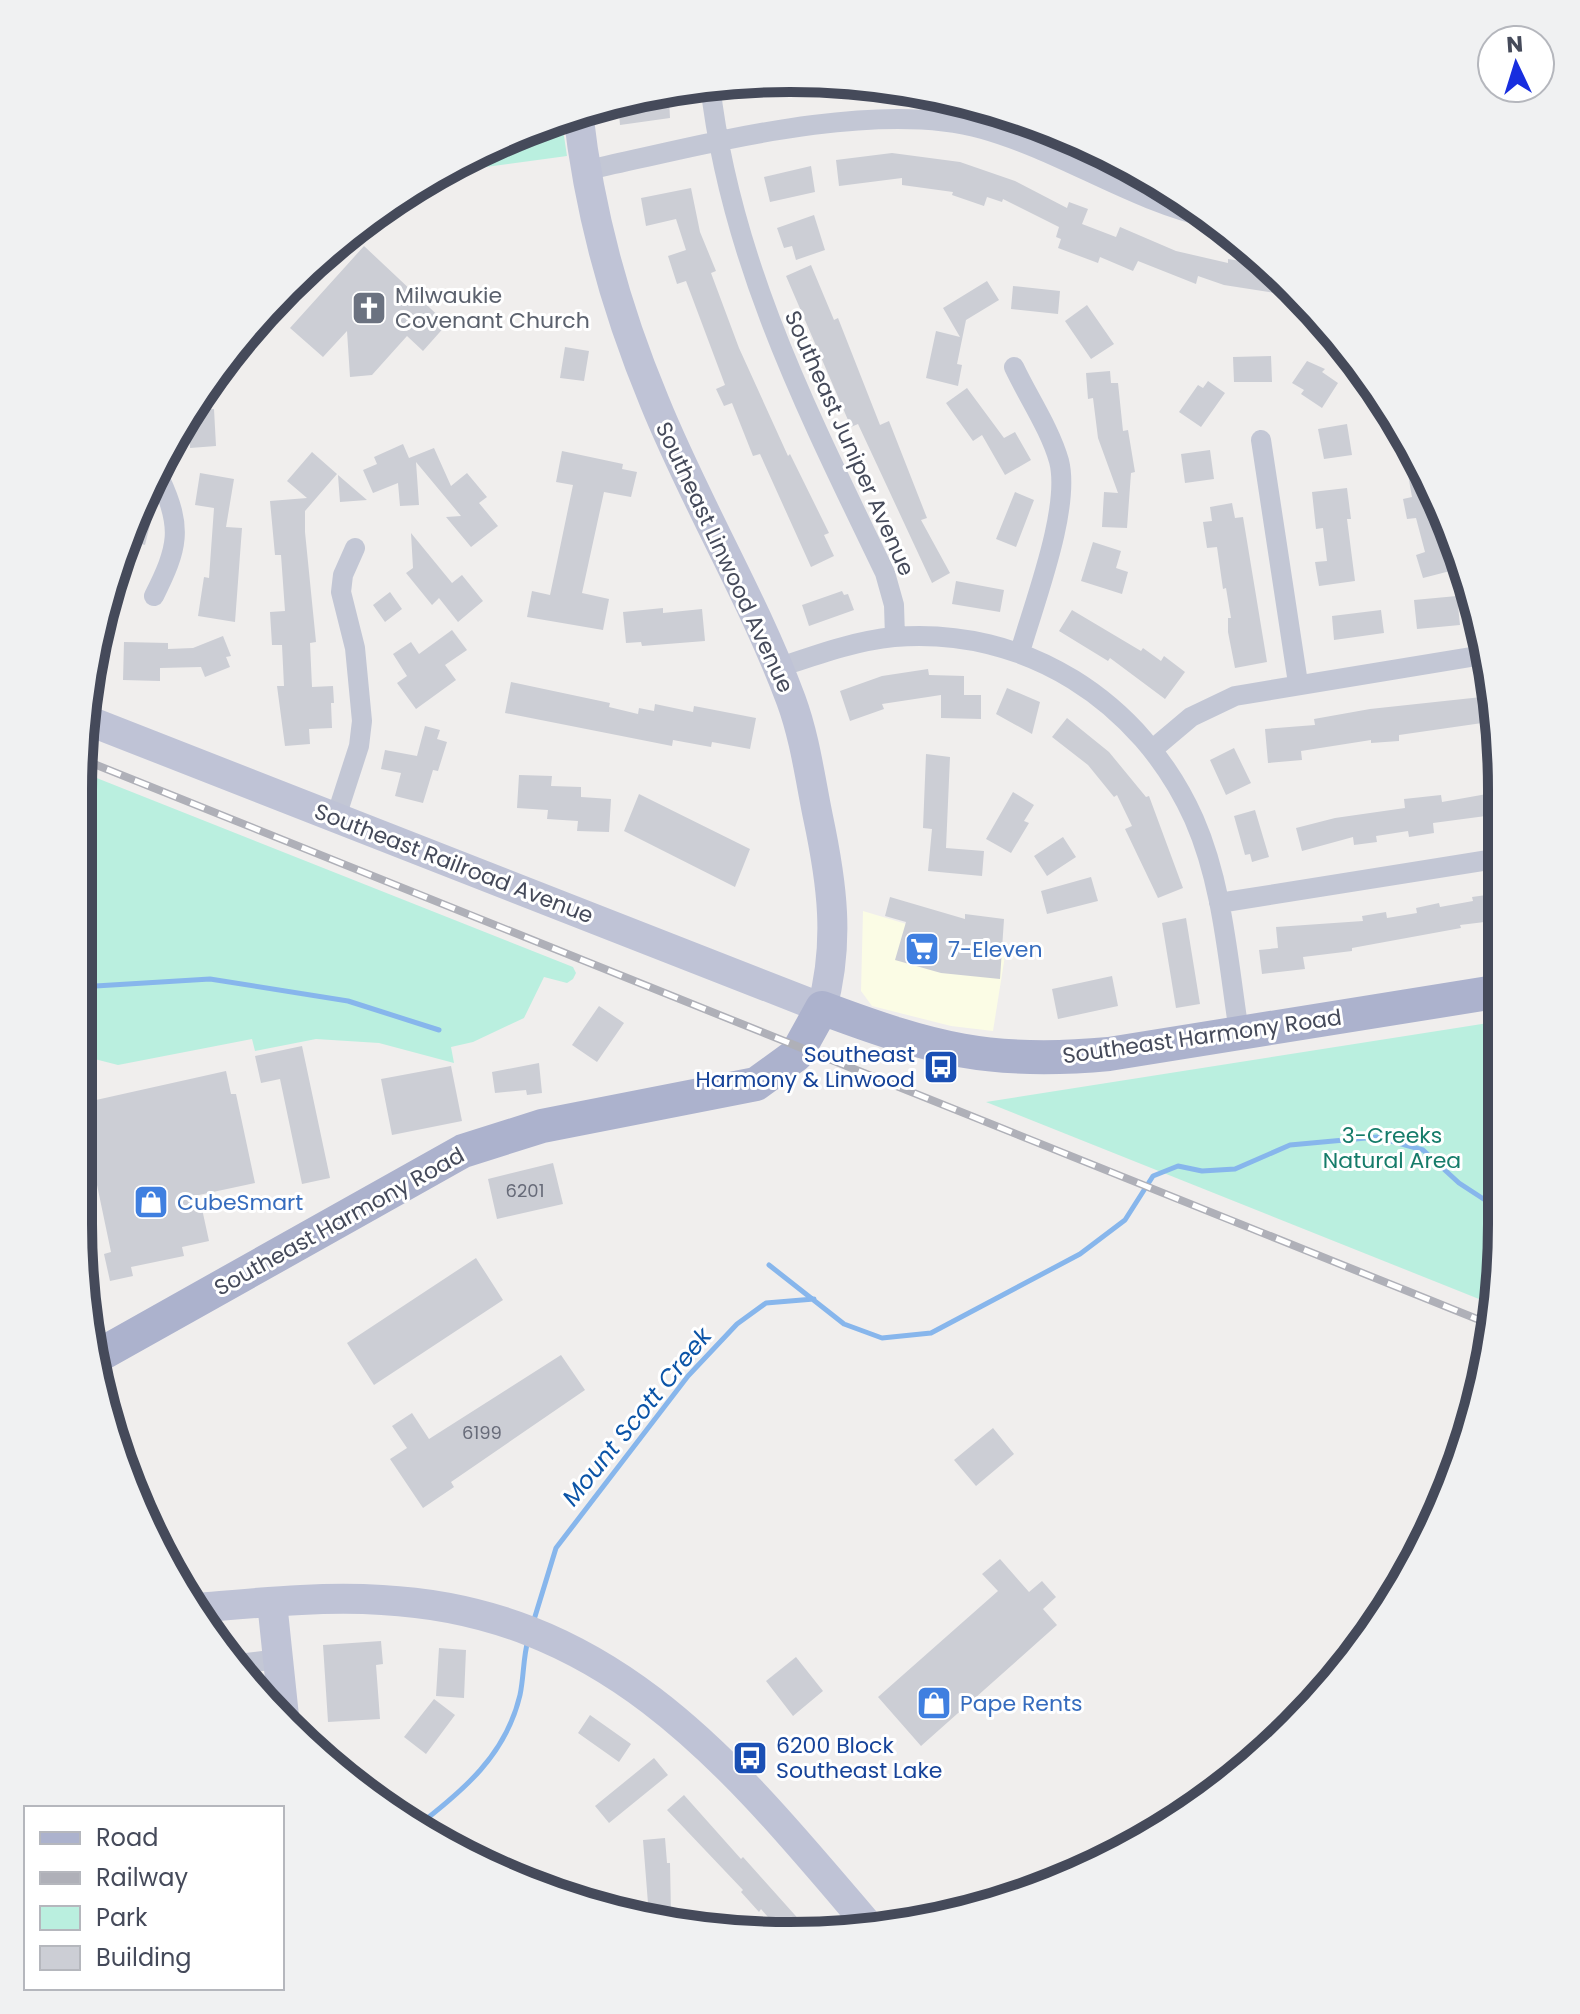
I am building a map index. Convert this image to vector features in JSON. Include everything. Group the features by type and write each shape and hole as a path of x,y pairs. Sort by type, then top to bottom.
{"main road":[{"name":"Southeast Harmony Road","path":"104,1353 463,1151 542,1126 756,1084 796,1055 822,1008 940,1049 1000,1058 1109,1054 1488,993"}],"street":[{"name":"Southeast Juniper Avenue","path":"712,97 718,142 751,274 796,388 885,573 894,605 895,637"},
{"path":"588,170 718,142 879,119 927,120 979,128 1056,156 1126,192 1171,206"},
{"name":"Southeast Linwood Avenue","path":"580,125 613,282 645,378 693,490 777,668 800,728 831,883 834,945 822,1008"},
{"path":"1014,367 1058,458 1063,481 1060,511 1020,652"},
{"path":"1261,440 1298,683"},
{"path":"154,596 171,562 177,539 172,506 162,484"},
{"path":"336,817 359,746 362,721 355,648 341,592 343,575 355,548"},
{"path":"777,668 840,647 895,637 960,638 1020,652 1061,669 1090,690 1123,716 1153,749 1195,821 1219,903 1239,1032"},
{"path":"1153,749 1211,704 1298,683 1475,656"},
{"name":"Southeast Railroad Avenue","path":"95,723 822,1008"},
{"path":"1219,903 1488,860"},
{"path":"207,1607 272,1602 381,1600 443,1607 502,1622 583,1656 648,1695 691,1729 751,1789 862,1918"},
{"path":"272,1602 283,1704"},
{"path":"247,1663 279,1659"}],"shaded area":[{"path":"863,911 953,938 1007,943 993,1031 951,1026 872,1006 861,991"}],"green space":[{"path":"563,130 567,156 472,169"},
{"path":"92,776 573,967 576,973 567,983 544,977 524,1018 473,1042 451,1047 454,1063 379,1043 316,1039 255,1051 252,1039 118,1065 92,1058"},
{"name":"3-Creeks Natural Area","path":"1488,1023 1488,1224 1484,1301 986,1102"}],"building":[{"path":"669,103 670,118 620,125 619,114"},
{"path":"892,153 960,162 1015,181 1067,208 1069,202 1088,209 1082,224 1116,237 1120,227 1176,251 1228,263 1228,259 1246,262 1282,294 1224,285 1198,276 1196,284 1138,261 1133,271 1100,257 1098,263 1058,248 1061,239 1056,237 1059,227 1003,199 1002,202 987,197 984,206 952,195 953,192 902,185 902,178 839,186 836,160"},
{"path":"811,166 815,192 770,202 764,177"},
{"path":"691,188 700,232 716,271 711,273 739,348 788,456 790,454 829,533 824,535 834,556 811,567 760,454 753,456 732,403 724,406 716,389 725,385 686,281 677,284 668,256 686,250 676,219 646,226 641,198"},
{"path":"814,215 825,250 796,260 792,246 784,248 777,228"},
{"name":"Milwaukie Covenant Church","path":"364,246 447,324 423,351 407,336 372,375 350,377 347,331 323,357 290,328"},
{"path":"811,265 834,320 838,318 880,425 889,421 927,518 921,520 950,573 932,583 858,424 851,427 786,276"},
{"path":"987,281 999,300 966,320 957,364 962,365 958,386 926,378 936,331 960,337 943,308"},
{"path":"1013,286 1060,291 1058,314 1011,309"},
{"path":"1087,305 1114,344 1091,359 1065,321"},
{"path":"565,347 589,351 584,381 560,378"},
{"path":"1271,356 1272,382 1234,382 1233,357"},
{"path":"1307,361 1325,369 1322,372 1338,383 1322,408 1301,394 1304,390 1292,383"},
{"path":"1110,371 1111,383 1118,383 1123,431 1128,430 1135,472 1131,473 1127,528 1102,527 1104,492 1118,493 1098,438 1093,398 1088,399 1086,373"},
{"path":"1208,381 1225,393 1201,427 1179,412 1198,385 1203,388"},
{"path":"967,388 1004,438 1015,432 1031,460 1005,475 982,435 973,441 946,403"},
{"path":"214,409 216,446 190,448 189,435 205,410"},
{"path":"1347,424 1352,455 1324,459 1318,429"},
{"path":"403,444 409,458 434,448 451,486 467,473 487,497 479,503 498,526 471,547 446,517 461,516 416,462 419,505 400,506 398,483 373,493 363,470 377,464 374,457"},
{"path":"1210,450 1214,479 1185,483 1181,454"},
{"path":"562,451 623,464 622,469 637,472 631,497 604,492 582,593 609,599 603,630 527,617 532,591 550,595 557,562 573,485 556,482"},
{"path":"312,452 337,474 305,511 316,642 310,643 312,687 333,686 332,728 309,729 310,744 285,746 277,686 284,686 282,645 272,645 270,612 285,611 281,555 275,555 270,501 307,498 287,481"},
{"path":"1407,469 1416,481 1435,523 1452,570 1423,578 1416,555 1425,552 1416,518 1407,519 1403,499 1412,497"},
{"path":"200,473 234,479 226,527 242,528 235,622 198,616 204,577 209,578 214,508 195,505"},
{"path":"338,475 367,500 340,502"},
{"path":"1347,488 1351,519 1347,519 1355,581 1319,586 1315,562 1327,561 1323,528 1316,529 1312,492"},
{"path":"1015,492 1034,500 1016,547 996,539"},
{"path":"1232,503 1235,518 1243,517 1267,662 1235,668 1228,632 1228,618 1231,618 1226,588 1223,589 1217,547 1207,548 1203,522 1212,521 1210,507"},
{"path":"147,520 151,521 145,545 138,543"},
{"path":"411,533 452,583 462,575 483,601 458,622 439,598 432,605 406,573 413,568"},
{"path":"1093,542 1121,551 1116,568 1128,572 1122,594 1081,581"},
{"path":"956,581 1004,590 1000,612 952,604"},
{"path":"842,591 844,595 848,594 854,610 809,626 802,605"},
{"path":"390,592 402,609 385,622 373,605"},
{"path":"1457,596 1460,625 1417,629 1414,600"},
{"path":"663,608 663,613 702,609 705,641 642,646 641,642 626,643 623,612"},
{"path":"1072,610 1161,661 1164,656 1185,672 1165,699 1110,658 1108,661 1059,631"},
{"path":"1381,610 1384,633 1334,640 1332,616"},
{"path":"452,630 467,650 445,665 456,680 416,709 397,683 407,676 393,654 411,642 419,654"},
{"path":"223,636 231,656 226,657 230,667 205,677 201,667 160,668 160,681 123,680 124,642 168,643 168,649 193,648"},
{"path":"928,669 929,675 964,676 964,695 981,695 981,719 941,718 941,695 882,704 884,709 850,721 840,691 882,676"},
{"path":"511,682 610,703 609,707 638,714 639,708 654,711 655,704 693,712 694,706 756,718 750,749 712,742 711,747 673,740 672,746 505,713"},
{"path":"1007,688 1040,702 1032,734 996,714"},
{"path":"1482,697 1485,723 1399,735 1399,741 1371,743 1371,740 1301,751 1302,760 1268,763 1265,729 1315,725 1314,719 1370,709"},
{"path":"1067,718 1109,752 1146,797 1149,796 1183,888 1158,898 1125,829 1132,826 1117,795 1114,797 1088,765 1052,737"},
{"path":"425,726 440,730 437,739 447,742 438,771 433,770 423,803 395,796 401,773 381,769 385,750 417,756"},
{"path":"1234,748 1251,783 1226,795 1210,760"},
{"path":"926,754 950,757 946,848 984,851 982,876 928,871 932,829 923,828"},
{"path":"519,775 552,776 551,786 581,787 581,797 611,799 609,832 577,831 578,821 547,819 548,810 517,808"},
{"path":"1013,792 1034,805 1024,821 1029,823 1011,853 986,839"},
{"path":"639,794 750,849 735,887 624,831"},
{"path":"1488,794 1488,816 1433,823 1434,833 1409,837 1408,831 1376,836 1377,842 1354,845 1353,837 1302,851 1296,828 1335,818 1405,808 1404,799 1441,795 1442,802"},
{"path":"1255,810 1269,857 1252,862 1250,854 1245,855 1234,816"},
{"path":"1063,837 1076,857 1047,876 1034,856"},
{"path":"1091,877 1098,901 1047,914 1041,891"},
{"path":"1488,895 1488,922 1352,948 1352,951 1303,957 1305,969 1262,974 1259,950 1278,948 1276,927 1363,921 1362,916 1386,912 1387,918 1417,913 1416,908 1439,903 1440,907 1473,901 1472,897"},
{"path":"890,897 965,919 965,914 1004,919 1000,979 941,973 895,960 906,922 885,916"},
{"path":"1186,918 1200,1004 1176,1008 1162,923"},
{"path":"1112,976 1118,1006 1058,1019 1052,989"},
{"path":"599,1006 624,1023 597,1062 572,1045"},
{"path":"302,1046 330,1178 302,1184 280,1079 261,1083 255,1056"},
{"path":"539,1063 542,1093 527,1095 526,1090 495,1093 492,1072"},
{"path":"451,1066 462,1121 392,1135 381,1079"},
{"name":"CubeSmart","path":"226,1071 231,1094 236,1094 255,1183 199,1195 209,1241 182,1247 184,1256 131,1267 133,1276 110,1281 104,1254 111,1252 92,1161 92,1101"},
{"path":"553,1163 563,1204 497,1219 488,1179"},
{"path":"476,1258 503,1300 374,1385 347,1343"},
{"path":"561,1355 585,1390 451,1482 454,1487 423,1508 390,1459 407,1448 392,1426 412,1413 429,1439"},
{"path":"993,1428 1014,1454 976,1486 954,1460"},
{"path":"1000,1559 1029,1592 1042,1581 1056,1597 1043,1609 1057,1625 921,1746 878,1697 998,1591 982,1574"},
{"path":"381,1641 383,1664 376,1665 380,1719 328,1722 323,1645"},
{"path":"439,1648 466,1650 464,1698 436,1696"},
{"path":"796,1657 823,1691 793,1716 766,1681"},
{"path":"434,1699 455,1715 426,1754 404,1737"},
{"path":"590,1715 631,1744 619,1762 578,1733"},
{"path":"654,1758 668,1775 609,1823 595,1806"},
{"path":"684,1795 801,1922 772,1922 761,1909 759,1912 741,1892 743,1890 667,1810"},
{"path":"665,1838 667,1863 670,1863 671,1912 648,1908 643,1840"}],"waterway":[{"path":"92,986 210,979 348,1001 439,1030"},
{"name":"Mount Scott Creek","path":"769,1265 844,1324 882,1338 931,1333 1080,1254 1125,1220 1153,1176 1178,1166 1202,1171 1235,1169 1290,1145 1377,1137 1423,1150 1459,1183 1488,1202"},
{"name":"Mount Scott Creek","path":"533,1623 556,1548 688,1376 737,1324 766,1303 814,1299"},
{"name":"Mount Scott Creek","path":"426,1819 466,1785 504,1736 520,1695 528,1640"}],"railway":[{"path":"93,763 1481,1321"}],"place":[{"name":"Milwaukie Covenant Church","path":"369,308"},
{"name":"7-Eleven","path":"922,949"},
{"name":"Southeast Harmony & Linwood","path":"941,1067"},
{"name":"CubeSmart","path":"151,1202"},
{"name":"Pape Rents","path":"934,1703"},
{"name":"6200 Block Southeast Lake","path":"750,1758"}]}
